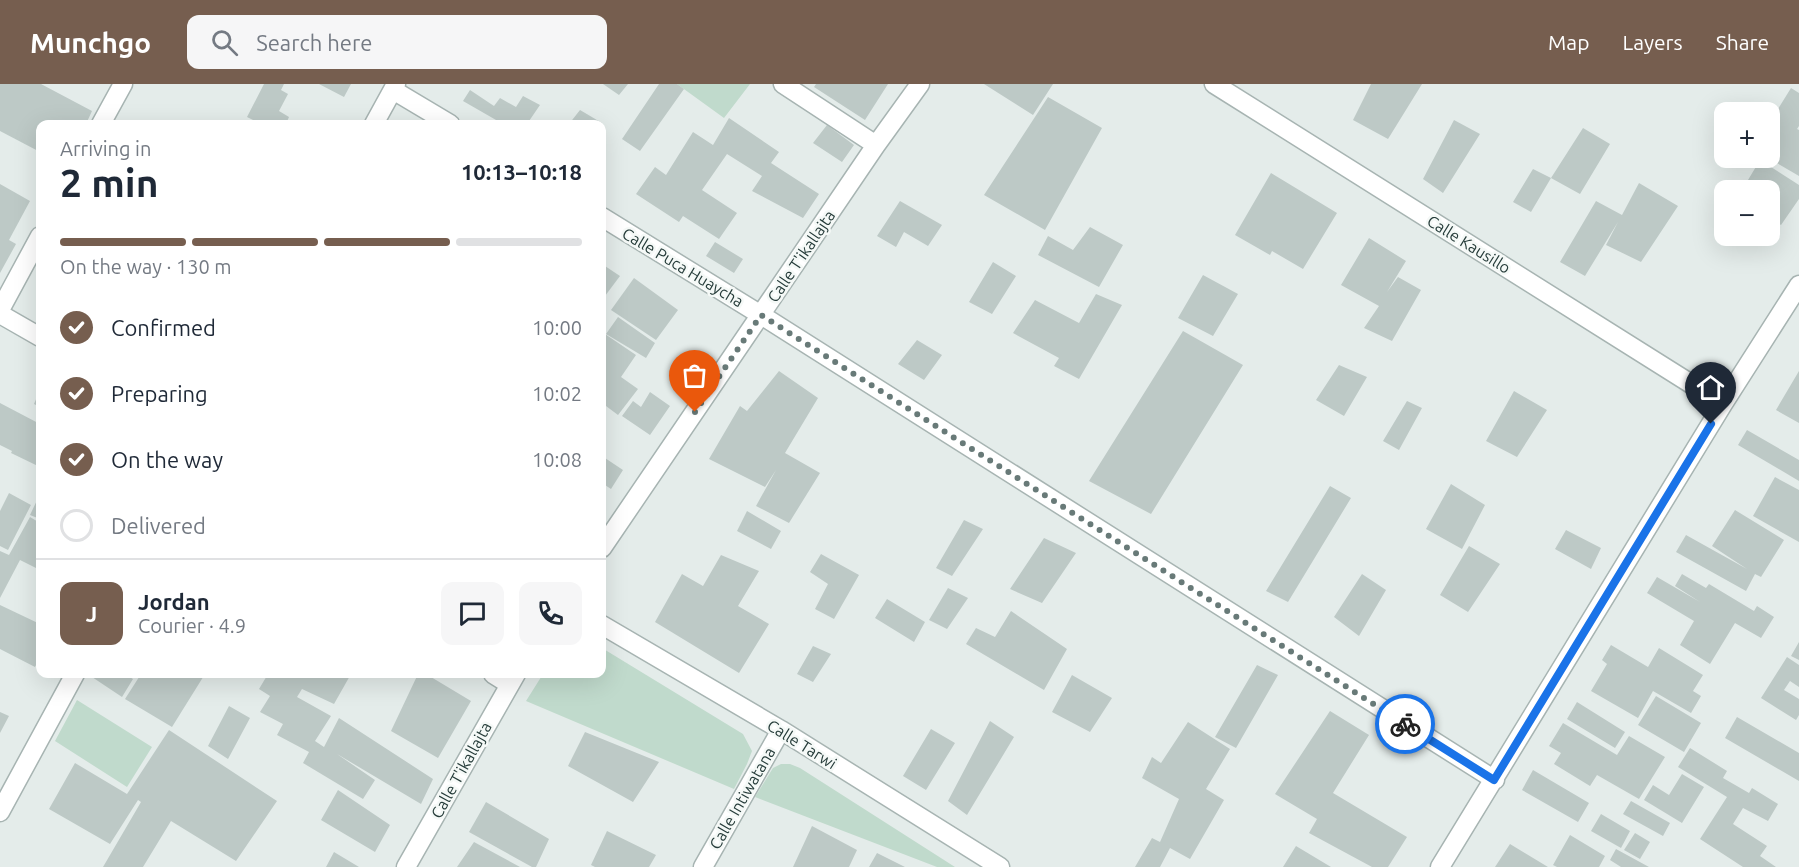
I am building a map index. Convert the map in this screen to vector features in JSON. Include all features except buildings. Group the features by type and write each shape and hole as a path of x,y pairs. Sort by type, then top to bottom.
{"street":[{"path":"103,120 123,84"},
{"path":"783,84 876,145"},
{"name":"Calle T'ikallajta","path":"606,542 876,145 920,84"},
{"name":"Calle Kausillo","path":"1214,84 1723,404"},
{"path":"377,120 395,87 444,120"},
{"name":"Calle Puca Huaycha","path":"606,219 761,315 1494,780"},
{"path":"36,244 0,312 36,334"},
{"path":"1440,867 1723,404 1799,285"},
{"name":"Calle Tarwi","path":"606,627 781,730 1000,867"},
{"path":"0,812 73,678"},
{"name":"Calle T'ikallajta","path":"406,867 513,679"},
{"name":"Calle Intiwatana","path":"703,867 781,730"}],"green space":[{"path":"677,84 750,84 724,118"},
{"path":"606,650 743,734 752,751 734,789 526,701 540,678 606,678"},
{"path":"77,700 152,747 127,787 55,741"},
{"path":"781,764 790,764 800,768 955,867 937,867 755,797 773,768"}],"way so far":[{"path":"695,412 761,315 1405,724"}],"route":[{"path":"1405,724 1494,780 1711,424"}]}
